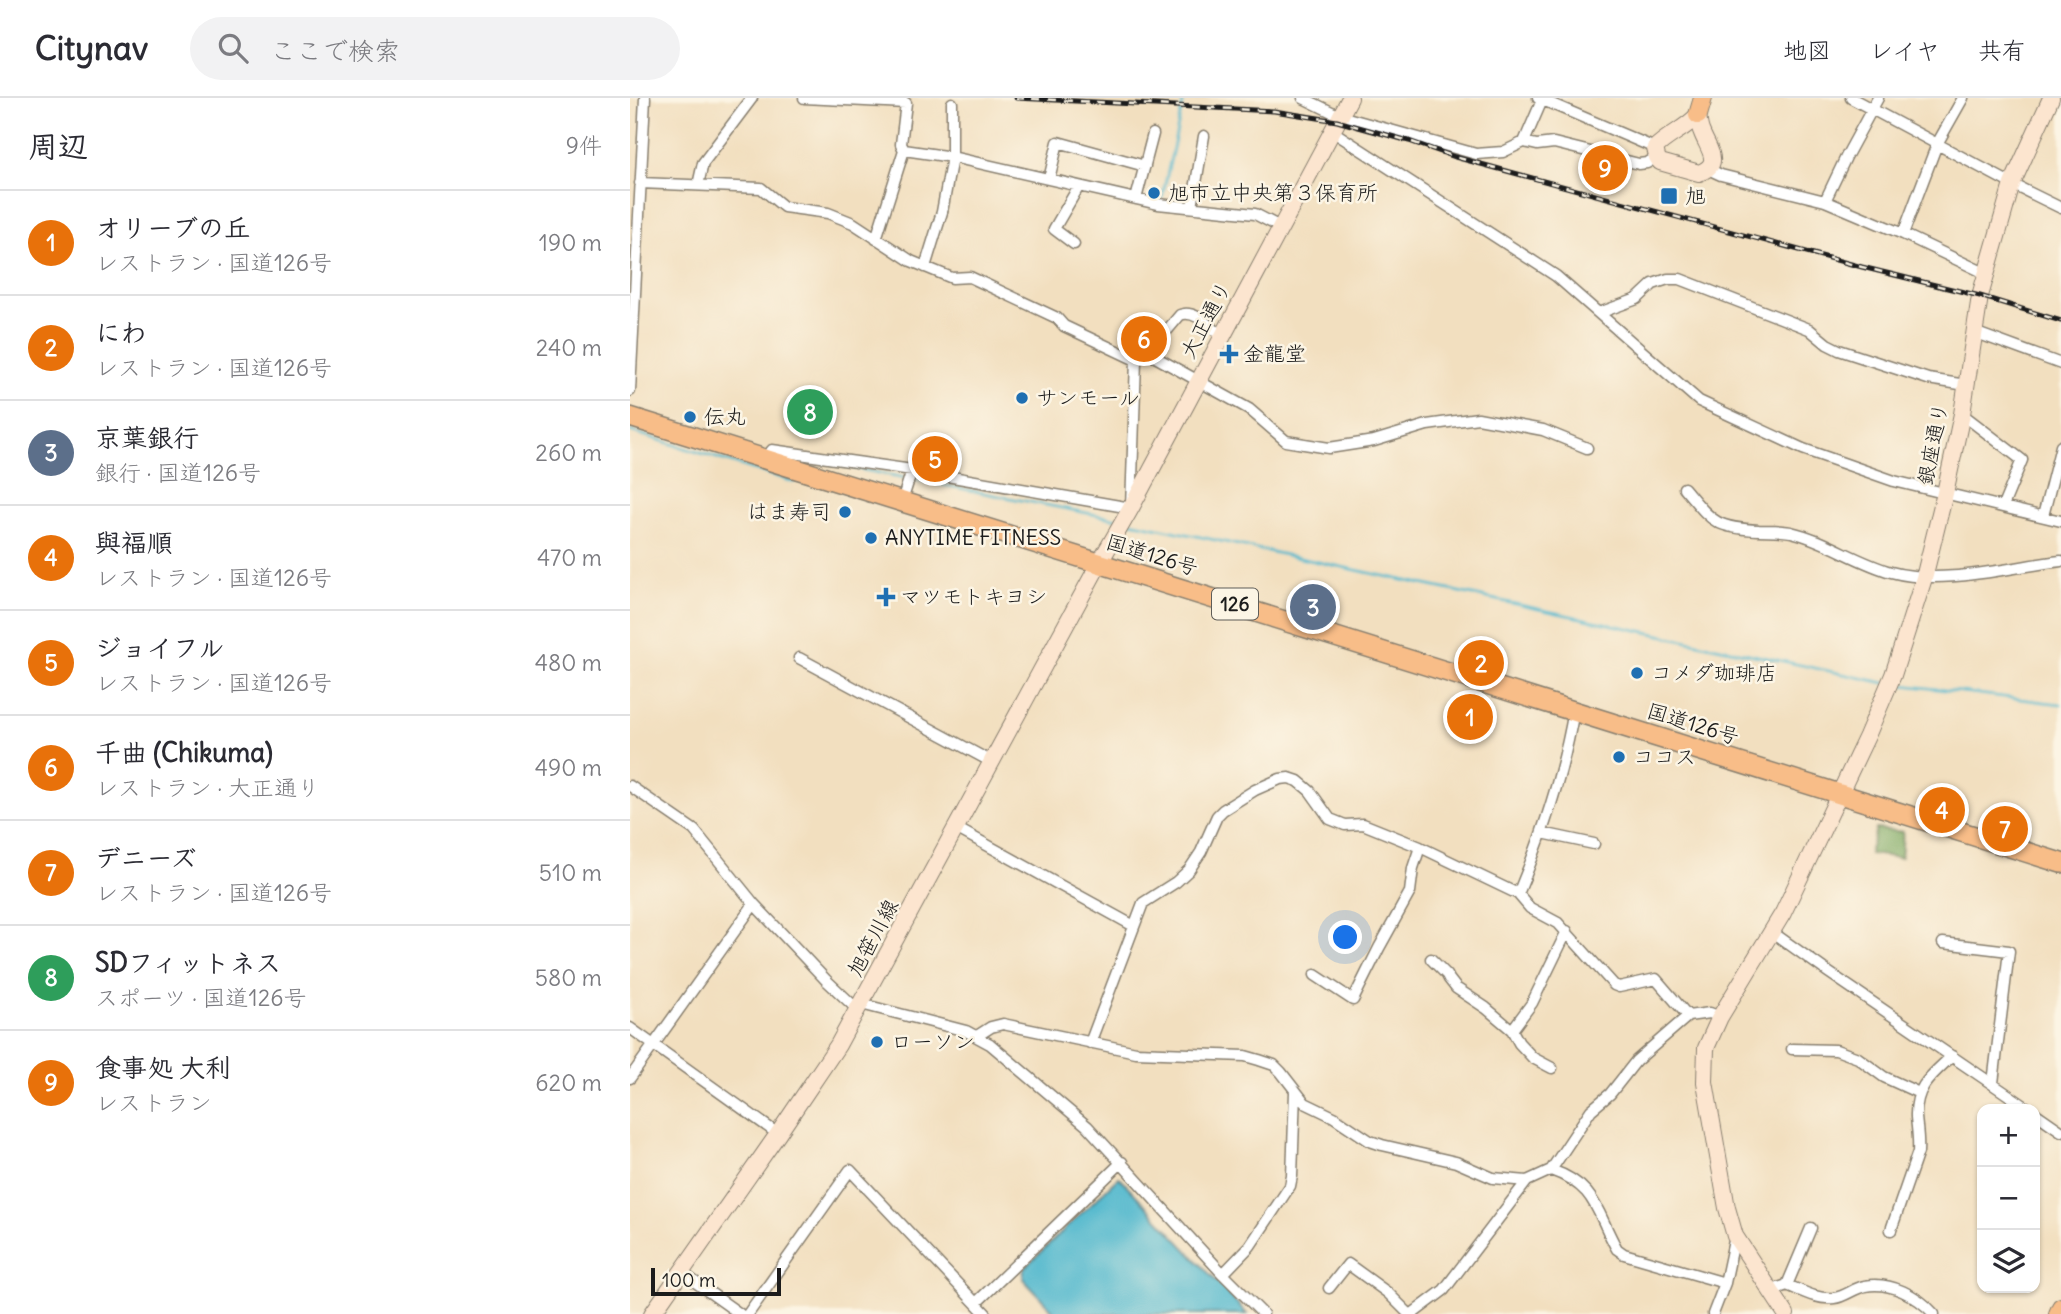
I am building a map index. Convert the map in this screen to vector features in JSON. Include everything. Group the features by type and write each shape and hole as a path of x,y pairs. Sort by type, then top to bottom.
{"highway":[{"name":"国道126号","path":"630,417 766,459 908,482 1100,562 2061,863"}],"main road":[{"path":"2059,1314 2061,1307"}],"street":[{"path":"630,391 645,98"},
{"path":"698,185 703,163 752,98"},
{"path":"804,98 906,103 901,144 904,150 876,239"},
{"path":"1303,98 1340,116 1476,154 1503,152 1524,142 1537,145 1554,143 1639,164 1647,163 1662,141 1687,127 1700,106"},
{"name":"大正通り","path":"1100,562 1350,98"},
{"path":"1851,98 2061,208"},
{"path":"1825,201 1878,98"},
{"path":"1903,234 1937,144 1964,98"},
{"path":"1524,142 1541,99 1656,153 1660,162 1699,173 1708,169 1712,160 1712,154 1702,135 1700,106"},
{"path":"925,267 942,212 952,157 952,103"},
{"name":"銀座通り","path":"1786,1314 1735,1236 1727,1208 1705,1074 1706,1048 1720,1017 1783,913 1890,683 1924,578 1945,493 1962,414 1980,296 2011,184 2049,104"},
{"path":"1332,131 1556,276 1699,401 1803,449 1894,481 2061,521"},
{"path":"1136,199 1153,134"},
{"path":"1192,207 1204,136"},
{"path":"1049,179 1058,142 1145,166"},
{"path":"904,150 952,157 1158,204 1255,214 1280,227"},
{"path":"1708,169 1721,175 1825,201 1987,274"},
{"path":"640,183 761,188 784,207 828,213 853,223 911,261 953,278 970,277 1057,317 1064,326 1136,360"},
{"path":"1074,244 1054,229 1079,186"},
{"path":"1599,313 1637,299 1653,284 1668,279 1680,279 1809,329 1839,350 1928,379 1966,385"},
{"path":"1136,360 1149,353 1180,315 1185,313 1192,313 1222,336"},
{"path":"1974,332 2061,364"},
{"path":"1149,353 1249,409 1286,441 1329,448 1374,441 1427,425 1478,418 1543,430 1587,448"},
{"path":"766,459 772,450 908,482 1131,508 1136,360"},
{"path":"1962,414 2022,460 2003,506"},
{"path":"2043,516 2061,446"},
{"path":"1684,488 1706,515 1718,524 1733,529 1788,531 1891,572 1924,578 1944,577 2061,561"},
{"name":"旭笹川線","path":"652,1314 838,1045 1100,562"},
{"path":"799,658 992,762"},
{"path":"1518,894 1558,782 1574,710"},
{"path":"1090,1043 1143,903 1189,870 1201,852 1217,816 1223,810 1255,789 1289,778 1298,780 1316,797 1330,818 1345,825 1363,824 1420,847 1518,894 1530,908 1558,923 1614,985 1619,987 1656,979 1688,1016"},
{"path":"630,786 694,830 754,904 826,980 860,1007 966,1031 977,1036 1063,1104 1122,1162 1223,1274 1264,1314"},
{"path":"956,828 1134,926"},
{"path":"1542,833 1594,844"},
{"path":"1315,975 1353,1000 1410,892 1420,847"},
{"path":"630,1078 754,904"},
{"path":"1511,1030 1532,1003 1566,931"},
{"path":"1772,932 2022,1104"},
{"path":"1943,943 2009,951 1993,1083"},
{"path":"1431,959 1456,988 1486,1008 1511,1030 1533,1058 1552,1068"},
{"path":"1329,1288 1348,1264 1388,1293 1411,1314 1444,1290 1527,1181 1551,1170 1591,1110 1610,1094 1636,1062 1688,1016 1710,1013 1720,1017"},
{"path":"977,1036 991,1027 1003,1024 1136,1052 1245,1056 1274,1065 1309,1106 1370,1141 1456,1162 1493,1178 1527,1181"},
{"path":"630,1028 778,1135"},
{"path":"1792,1049 1836,1050 1858,1058 1884,1077 1919,1093"},
{"path":"1891,1230 1918,1152 1916,1115 1919,1093 1923,1084 1952,1056"},
{"path":"1223,1274 1250,1246 1290,1186 1295,1092"},
{"path":"2040,1116 2061,1131"},
{"path":"976,1303 1122,1162"},
{"path":"748,1314 850,1170 986,1314"},
{"path":"1551,1170 1562,1174 1591,1195 1617,1249 1624,1254 1725,1283"},
{"path":"1787,1285 1811,1228"},
{"path":"1713,1314 1725,1283 1735,1236"},
{"path":"681,1272 740,1314"},
{"path":"1770,1291 1787,1285 1817,1298 1837,1298 1865,1286 1884,1285 1919,1299 1934,1314"}],"green space":[{"path":"1876,829 1903,832 1901,858 1869,854"}],"water":[{"path":"1119,1177 1247,1314 1056,1314 1023,1279 1024,1268"}],"waterway":[{"path":"1162,198 1184,98"},
{"path":"630,431 794,482 797,476"},
{"path":"832,464 905,478"},
{"path":"912,479 1118,519"},
{"path":"1131,522 1885,683"},
{"path":"1895,684 2061,704"}],"railway":[{"path":"1016,98 1274,111 1337,121 1455,157 1862,267 1980,296 2061,321"}],"place":[{"name":"食事処 大利","path":"1605,168"},
{"name":"旭市立中央第３保育所","path":"1154,193"},
{"name":"旭","path":"1669,196"},
{"name":"千曲 (Chikuma)","path":"1144,339"},
{"name":"金龍堂","path":"1229,354"},
{"name":"サンモール","path":"1022,398"},
{"name":"SDフィットネス","path":"810,412"},
{"name":"伝丸","path":"690,417"},
{"name":"ジョイフル","path":"935,459"},
{"name":"はま寿司","path":"845,512"},
{"name":"ANYTIME FITNESS","path":"871,538"},
{"name":"マツモトキヨシ","path":"886,597"},
{"name":"京葉銀行","path":"1313,607"},
{"name":"にわ","path":"1481,663"},
{"name":"コメダ珈琲店","path":"1637,673"},
{"name":"オリーブの丘","path":"1470,717"},
{"name":"ココス","path":"1619,757"},
{"name":"與福順","path":"1942,810"},
{"name":"デニーズ","path":"2005,829"},
{"name":"ローソン","path":"877,1042"}]}
